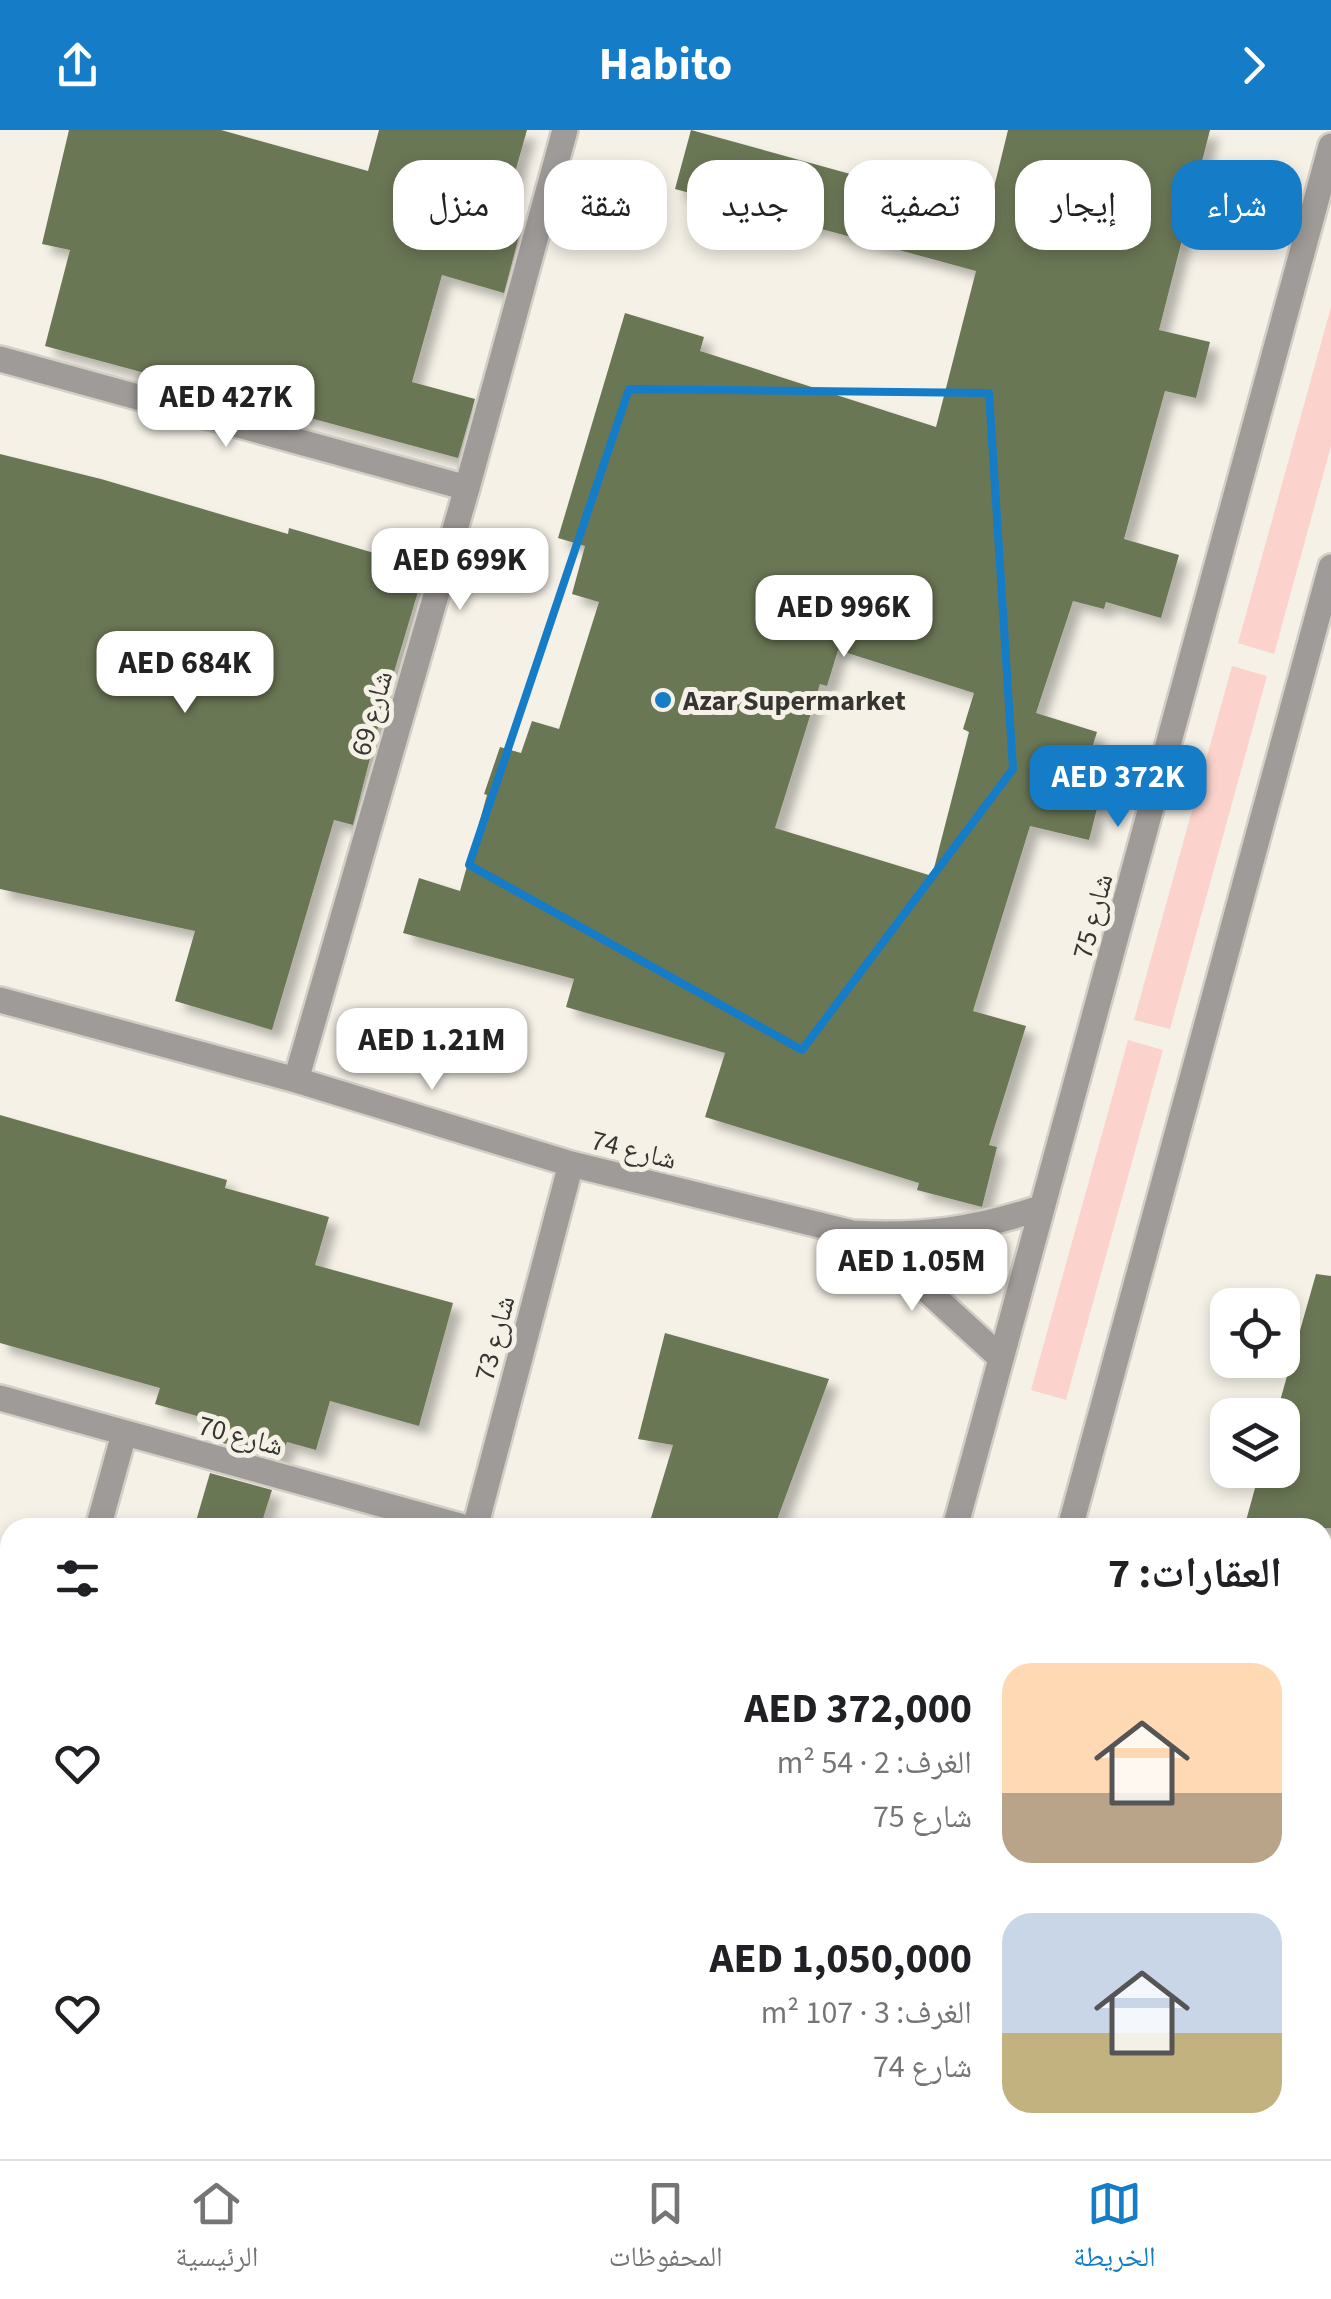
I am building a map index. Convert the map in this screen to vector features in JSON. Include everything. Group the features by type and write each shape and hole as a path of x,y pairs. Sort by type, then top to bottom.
{"street":[{"name":"شارع 69","path":"296,1080 467,488 565,130"},
{"name":"شارع 75","path":"958,1518 1331,146"},
{"path":"0,359 467,488"},
{"path":"1073,1518 1331,567"},
{"name":"شارع 74","path":"0,1000 296,1080 571,1164 852,1233 948,1233 994,1224 1040,1208"},
{"name":"شارع 73","path":"478,1518 571,1164"},
{"name":"شارع 74","path":"852,1233 929,1292 1001,1358"},
{"name":"شارع 70","path":"0,1398 430,1518"},
{"path":"101,1518 124,1434"}],"highlighted area":[{"path":"629,389 989,393 1013,769 802,1050 469,865"}],"shaded area":[{"path":"1331,307 1331,446 1274,654 1238,643"},
{"path":"1232,666 1267,676 1170,1029 1134,1020"},
{"path":"1128,1040 1163,1050 1066,1400 1031,1390"}],"building":[{"path":"69,130 221,130 368,171 379,130 527,130 519,160 393,160 393,250 515,250 504,293 442,275 412,382 475,399 458,458 45,346 70,250 42,244"},
{"path":"691,130 800,160 687,160 687,192 675,189"},
{"path":"1008,130 1210,130 1202,160 1171,160 1171,250 1179,250 1159,330 1210,342 1196,398 1165,391 1124,539 1179,555 1161,618 1106,602 1104,609 1073,601 1036,713 1097,732 1082,780 1103,785 1089,840 1030,826 973,1011 1026,1026 989,1145 997,1147 982,1207 917,1190 919,1183 705,1117 725,1053 566,1007 574,979 403,933 419,878 460,891 500,747 521,753 532,721 559,729 599,602 572,594 585,546 558,538 625,313 704,337 700,351 936,427 976,271 899,250 995,250 995,183","holes":["838,650 974,693 963,729 969,732 932,876 775,828 820,684 827,686"]},
{"path":"824,167 844,172 844,235 824,230"},
{"path":"0,454 288,534 289,528 425,568 353,825 334,820 272,1030 175,1001 195,931 0,889"},
{"path":"0,1115 227,1180 225,1188 329,1217 315,1265 453,1303 419,1426 330,1401 316,1450 287,1442 281,1459 219,1442 225,1424 155,1404 160,1388 0,1343"},
{"path":"1316,1274 1331,1276 1331,1518 1247,1518 1255,1488 1300,1488 1300,1398 1281,1398 1286,1378 1300,1378 1300,1330"},
{"path":"665,1333 829,1379 778,1518 651,1518 673,1445 638,1439"},
{"path":"210,1473 272,1490 263,1518 197,1518"}],"place":[{"name":"Azar Supermarket","path":"663,700"}]}
